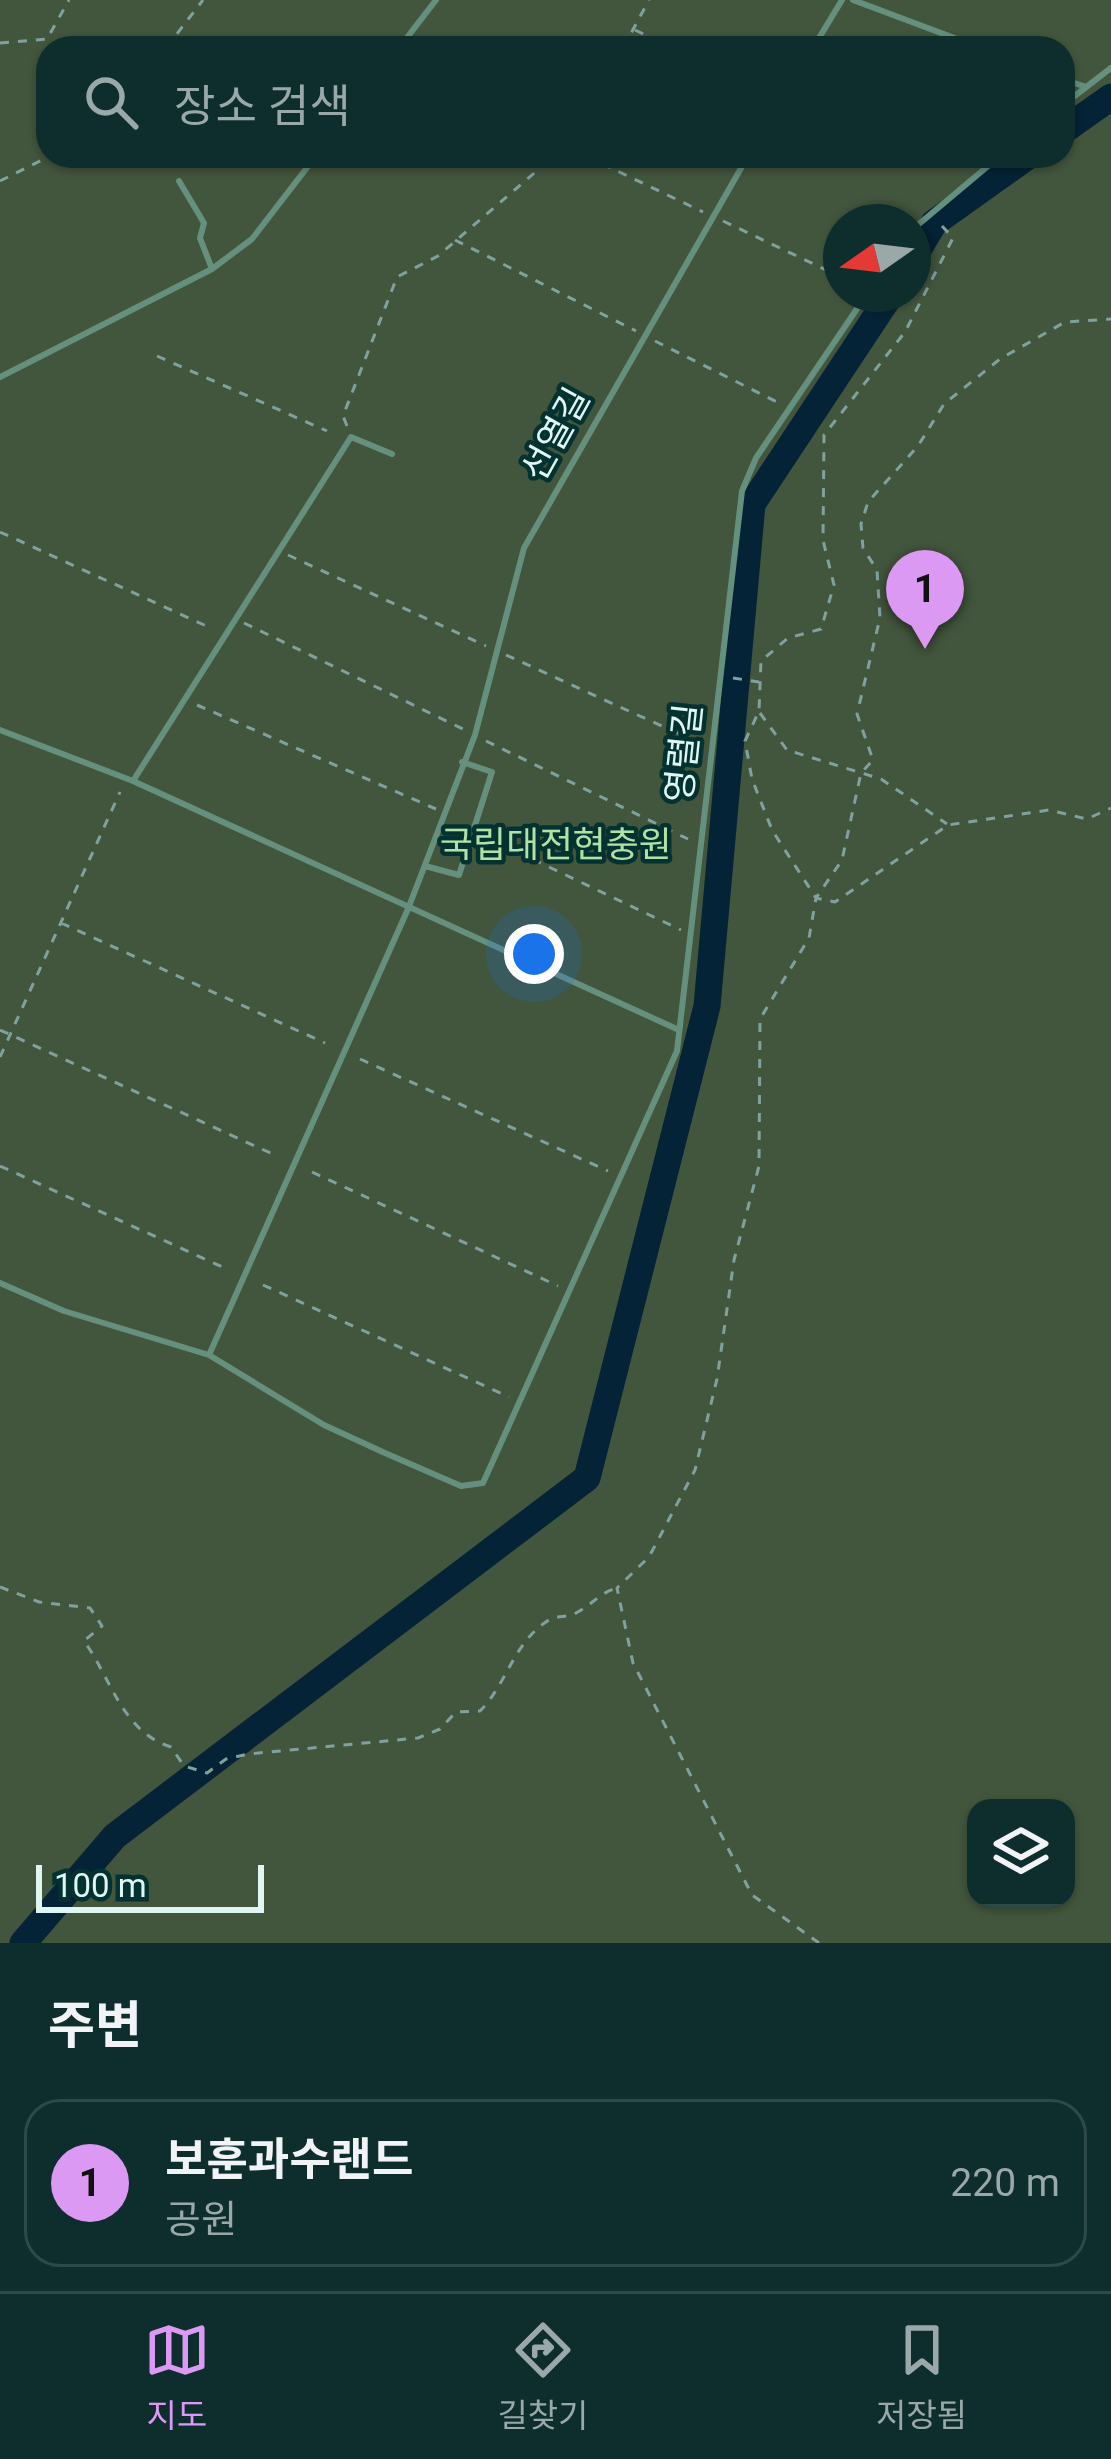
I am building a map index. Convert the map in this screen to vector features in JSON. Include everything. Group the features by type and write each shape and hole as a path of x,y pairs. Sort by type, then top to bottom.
{"lane":[{"path":"408,36 436,0"},
{"path":"820,36 842,0"},
{"path":"853,0 949,36"},
{"path":"1075,96 1111,68"},
{"path":"1075,83 1086,87"},
{"path":"1,379 212,269 252,239 307,168"},
{"name":"선열길","path":"462,762 475,735 524,548 741,168"},
{"path":"931,215 986,168"},
{"path":"179,181 204,223 200,238 212,269"},
{"name":"영렬길","path":"208,1355 324,1425 461,1486 483,1483 676,1051 733,531 756,458 855,312"},
{"path":"133,781 351,437 392,454"},
{"path":"0,730 133,781 680,1030"},
{"path":"0,1283 64,1311 208,1355 409,909 462,762 492,772 459,874 425,866"}],"path":[{"path":"49,36 69,0"},
{"path":"175,36 203,0"},
{"path":"629,36 649,0"},
{"path":"633,29 648,36"},
{"path":"0,43 36,40"},
{"path":"0,181 36,163"},
{"path":"351,437 343,416 397,277 455,240 540,168"},
{"path":"942,226 953,238 938,275 905,332 824,435 823,540 834,585 821,628 788,638 761,662 759,711 745,741 752,779 772,830 816,898 836,902 948,825 1049,810 1087,819 1111,808"},
{"path":"455,240 790,409"},
{"path":"0,1587 39,1602 90,1608 102,1626 84,1641 99,1661 104,1683 147,1739 171,1747 184,1766 207,1773 226,1759 248,1754 418,1738 440,1729 456,1712 480,1711 497,1694 518,1651 551,1617 574,1615 592,1599 617,1588 649,1557 695,1470 717,1379 734,1261 760,1166 760,1018 809,938 816,898 842,860 860,773 873,760 857,714 880,618 877,570 863,548 861,524 868,502 918,446 944,404 1000,359 1065,322 1111,319"},
{"path":"158,356 327,431"},
{"path":"0,532 215,629"},
{"path":"730,677 760,682"},
{"path":"184,700 446,813"},
{"path":"759,711 787,750 881,779 948,825"},
{"path":"0,1057 120,792"},
{"path":"472,830 691,935"},
{"path":"61,923 325,1043"},
{"path":"0,1030 277,1156"},
{"path":"360,1059 621,1177"},
{"path":"0,1166 229,1270"},
{"path":"312,1172 570,1292"},
{"path":"263,1285 521,1403"},
{"path":"617,1588 633,1663 752,1894 819,1943"}],"green space":[{"name":"국립대전현충원","path":"0,0 1111,0 1111,1943 0,1943"}],"waterway":[{"path":"1075,122 1111,97"},
{"path":"931,228 1011,168"},
{"path":"23,1943 115,1836 587,1478 707,1006 752,504 879,312"}],"place":[{"name":"보훈과수랜드","path":"925,649"}]}
